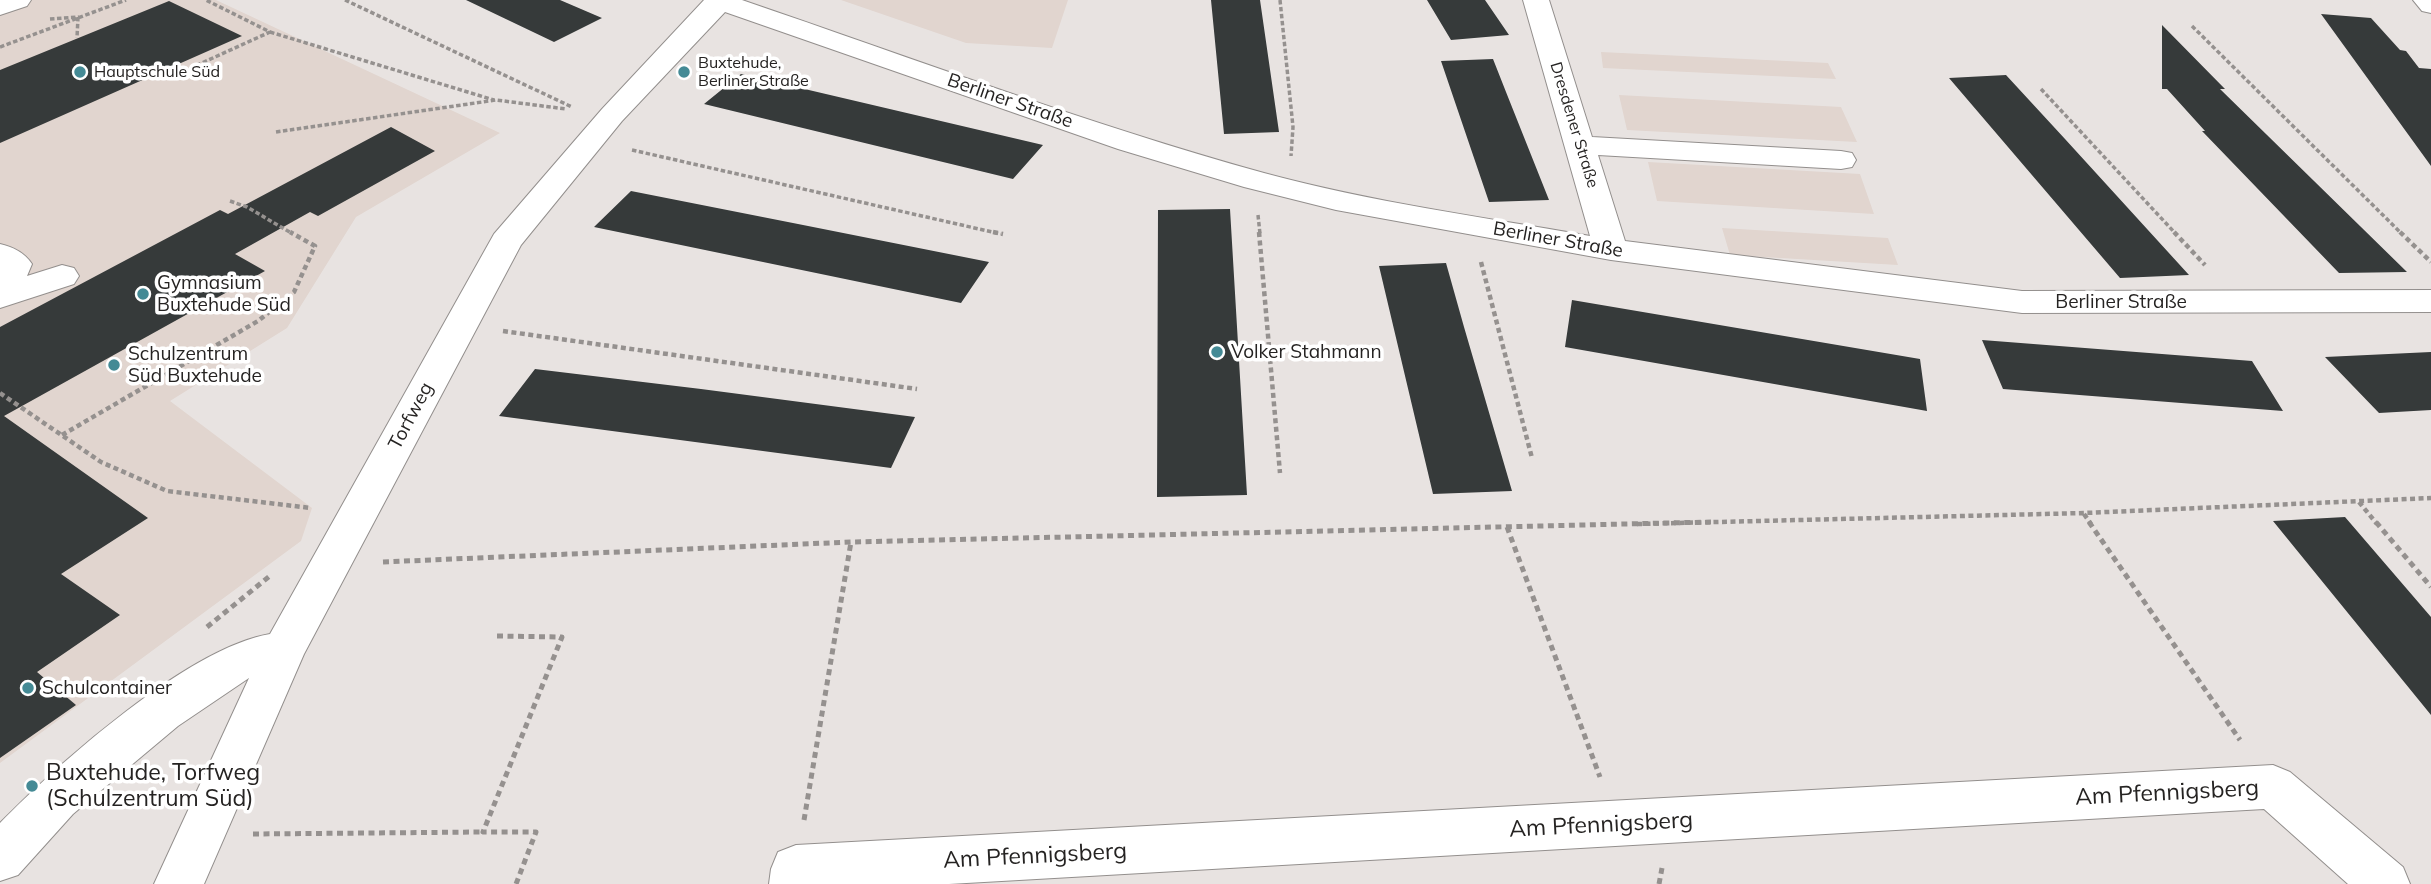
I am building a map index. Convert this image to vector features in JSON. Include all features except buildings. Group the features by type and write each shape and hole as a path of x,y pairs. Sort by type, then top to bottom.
{"street":[{"path":"0,7 18,0"},
{"name":"Berliner Straße","path":"719,0 1129,143 1255,180 1336,200 1611,250 2022,302 2431,300"},
{"name":"Torfweg","path":"179,884 284,650 506,241 590,141 719,0"},
{"name":"Dresdener Straße","path":"1536,0 1611,250"},
{"path":"2427,0 2431,5"},
{"path":"1579,145 1841,160"},
{"path":"0,254 15,264 2,297 62,276"},
{"path":"0,858 55,799 162,712 228,667 256,655 284,650"},
{"name":"Am Pfennigsberg","path":"795,877 1618,823 2273,788 2385,884"}],"path":[{"path":"0,47 126,0"},
{"path":"206,0 270,32 496,100 582,111 345,0"},
{"path":"1280,0 1293,127 1288,188"},
{"path":"2192,26 2431,262"},
{"path":"171,77 270,32"},
{"path":"2041,89 2239,301"},
{"path":"276,132 496,100"},
{"path":"590,141 1003,234"},
{"path":"1255,180 1280,473"},
{"path":"62,435 258,321 294,292 315,246 247,207 230,201"},
{"path":"1471,224 1532,458"},
{"path":"460,325 917,388"},
{"path":"0,393 101,463 167,491 312,508 361,508"},
{"path":"330,565 851,542 2084,513 2431,498"},
{"path":"2358,501 2431,587"},
{"path":"2084,513 2273,788"},
{"path":"1507,527 1618,823"},
{"path":"795,877 851,542"},
{"path":"484,832 562,637 497,636"},
{"path":"201,835 536,832 516,884"}],"shaded area":[{"name":"Schulzentrum Süd Buxtehude","path":"0,0 216,0 500,133 356,217 287,328 170,401 312,508 301,541 0,763"},
{"path":"841,0 1068,0 1052,48 966,43"},
{"path":"1601,52 1828,63 1836,79 1603,68"},
{"path":"1619,95 1841,107 1857,142 1627,130"},
{"path":"1648,162 1860,174 1874,214 1657,201"},
{"path":"1722,228 1888,238 1898,265 1730,255"}],"place":[{"name":"Hauptschule Süd","path":"80,72"},
{"name":"Buxtehude, Berliner Straße","path":"684,72"},
{"name":"Gymnasium Buxtehude Süd","path":"143,294"},
{"name":"Volker Stahmann","path":"1217,352"},
{"name":"Schulzentrum Süd Buxtehude","path":"114,365"},
{"name":"Schulcontainer","path":"28,688"},
{"name":"Buxtehude, Torfweg (Schulzentrum Süd)","path":"32,786"}]}
